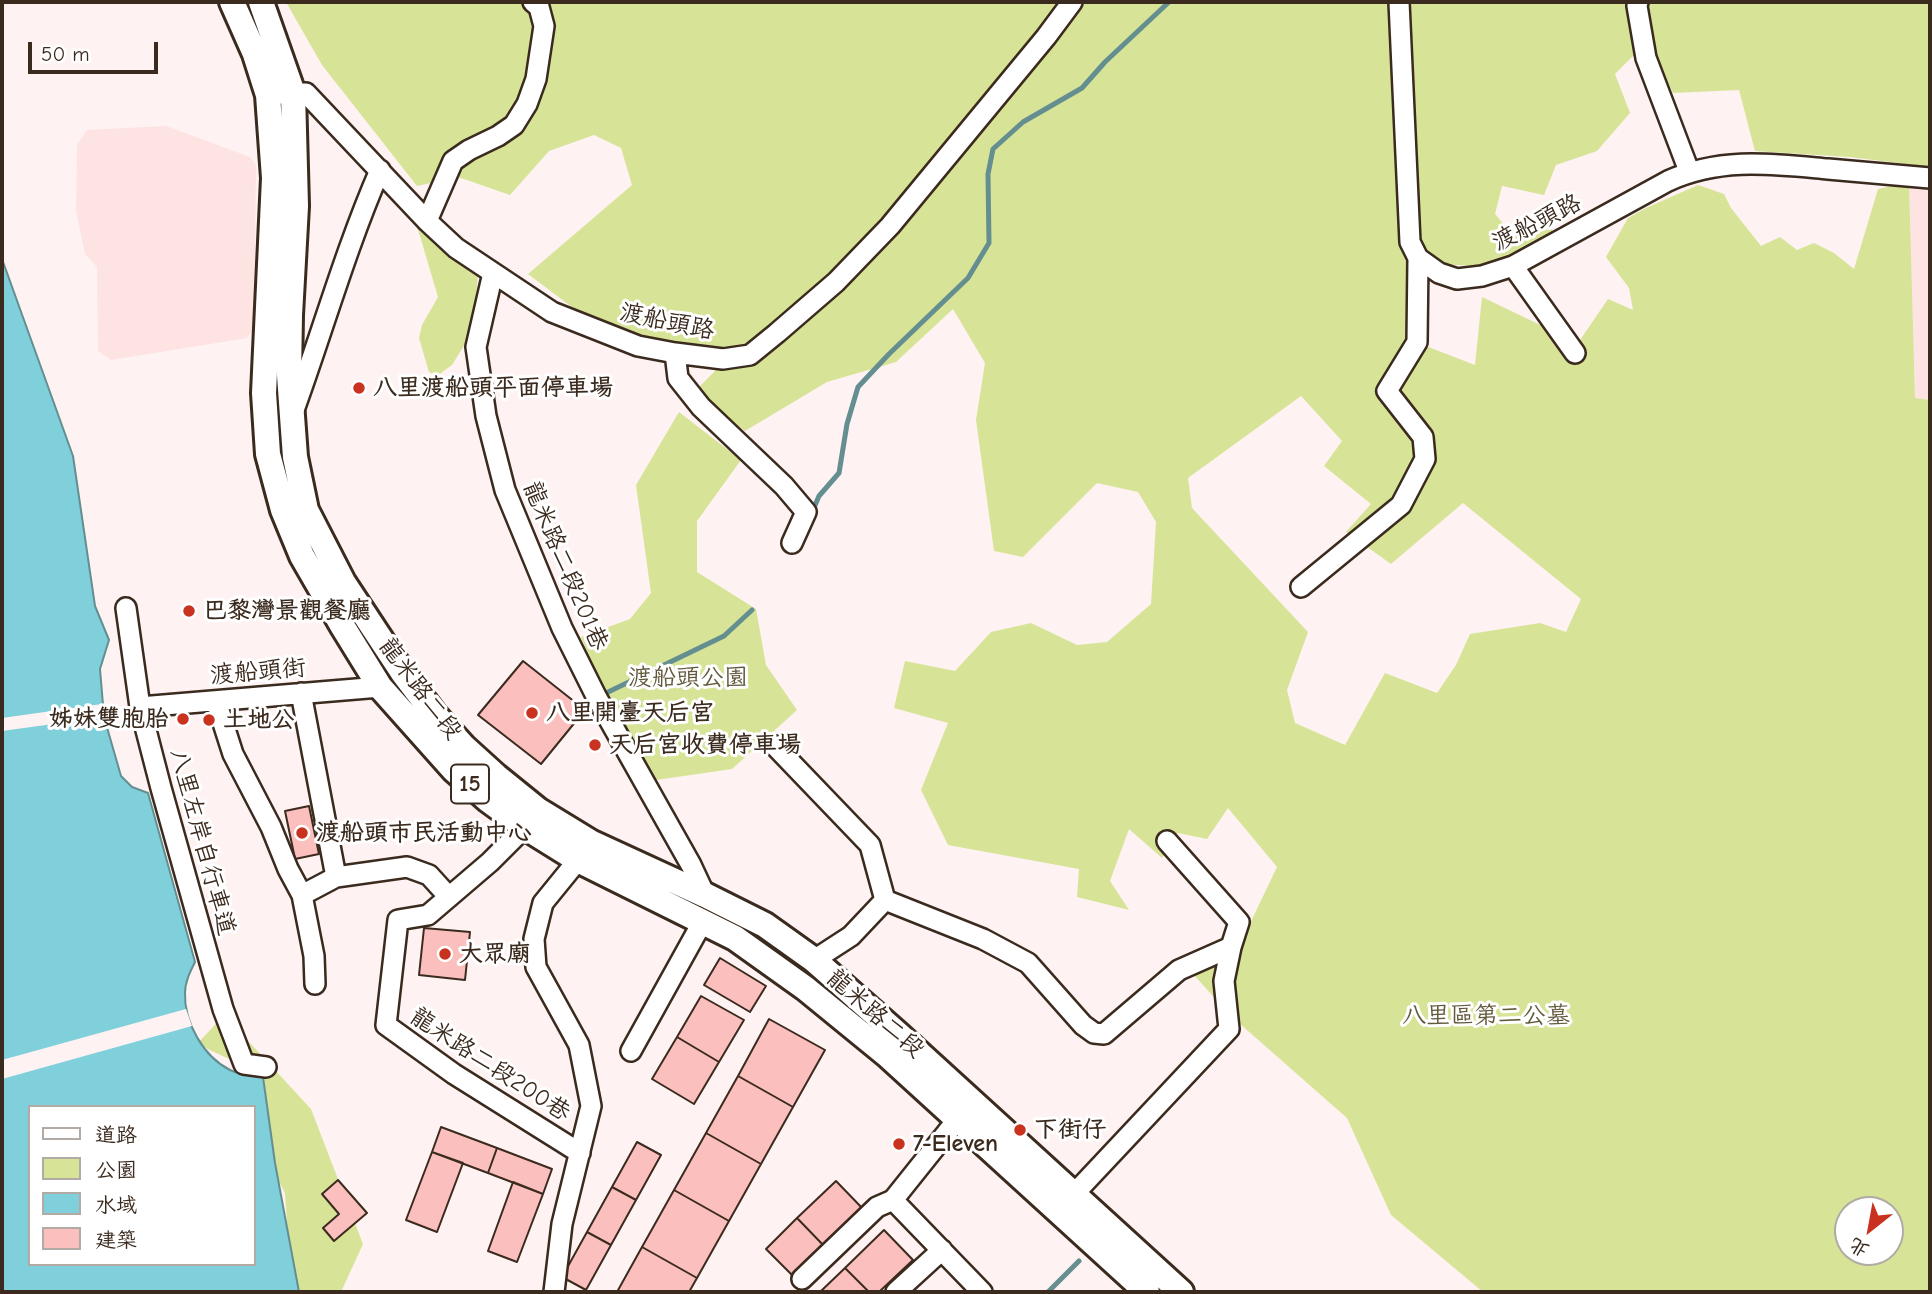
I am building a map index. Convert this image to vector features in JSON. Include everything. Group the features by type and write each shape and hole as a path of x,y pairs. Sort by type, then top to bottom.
{"main road":[{"name":"龍米路二段","path":"232,2 255,54 268,95 274,178 264,393 268,454 283,510 302,555 380,687 454,770 488,800 578,860 735,938 805,988 887,1055 965,1110 1074,1194 1181,1292"},
{"name":"龍米路二段","path":"261,2 293,93 296,206 289,375 295,457 306,510 343,582 403,673 464,747 538,810 592,843 765,925 814,960 1147,1292"},
{"path":"703,921 705,895"}],"street":[{"path":"427,221 453,161 514,125 527,104 536,79 544,26 539,7 533,2"},
{"name":"渡船頭路","path":"293,93 306,93 456,248 552,312 638,346 723,359 750,355 836,282 890,226 1072,2"},
{"path":"1301,587 1401,505 1425,459 1423,437 1387,391 1417,342 1418,258 1410,242 1399,2"},
{"path":"1636,3 1646,58 1689,171"},
{"path":"268,95 293,93"},
{"name":"渡船頭路","path":"1418,258 1439,274 1457,279 1482,276 1513,266 1689,171 1727,165 1769,164 1930,178"},
{"path":"292,415 361,214 380,170"},
{"path":"1513,266 1575,353"},
{"name":"龍米路二段201巷","path":"493,273 476,347 486,416 505,490 562,628 597,698 691,865 705,895"},
{"path":"675,353 678,378 701,407 784,486 806,512 792,543"},
{"name":"八里左岸自行車道","path":"126,608 141,707 223,1009 244,1064 266,1067"},
{"name":"渡船頭街","path":"141,707 380,687"},
{"path":"301,693 337,877"},
{"path":"216,701 233,754 302,895 314,956 315,984"},
{"path":"775,746 870,845 886,900"},
{"name":"龍米路二段200巷","path":"525,827 491,862 428,915 398,920 386,1026 454,1074 580,1153"},
{"path":"1074,1194 1229,1029 1224,981 1239,922 1167,841"},
{"path":"554,1292 562,1224 591,1106 579,1045 536,967 534,939 543,903 578,860"},
{"path":"302,895 337,877 407,867 429,874 449,897"},
{"path":"886,900 983,939 1028,963 1083,1025 1094,1033 1104,1034 1179,970 1231,947"},
{"path":"814,960 851,936 886,900"},
{"path":"631,1051 703,921"},
{"path":"802,1279 877,1207 893,1200 965,1110"},
{"path":"893,1200 982,1292"},
{"path":"896,1292 942,1250"}],"shaded area":[{"path":"166,126 250,157 256,165 254,328 247,338 111,360 98,351 97,267 85,254 76,211 77,145 87,130"},
{"path":"1909,182 1930,184 1930,400 1915,398"}],"green space":[{"name":"八里區第二公墓","path":"286,2 1930,2 1930,167 1849,157 1755,151 1739,90 1673,93 1648,41 1615,74 1630,113 1597,151 1556,165 1544,195 1502,186 1495,214 1513,235 1552,229 1558,255 1533,269 1418,263 1418,343 1475,365 1482,297 1578,343 1608,299 1633,310 1629,288 1606,257 1628,218 1698,185 1724,194 1731,208 1761,246 1780,237 1797,250 1814,243 1834,253 1854,269 1878,189 1909,182 1915,398 1930,400 1930,1292 1483,1292 1391,1215 1347,1118 1231,1016 1193,974 1245,934 1277,867 1228,808 1207,839 1178,833 1162,858 1129,829 1110,881 1129,910 1077,897 1079,869 948,845 921,790 948,723 894,708 905,661 955,671 991,632 1031,623 1077,645 1107,642 1151,604 1156,522 1138,492 1097,483 1023,557 994,551 976,420 985,363 953,309 896,362 827,382 745,431 693,393 734,352 666,347 601,329 528,274 632,185 621,148 594,135 549,151 510,195 458,177 417,186 322,65","holes":["1301,396 1342,441 1324,466 1371,504 1346,532 1391,564 1463,503 1581,599 1566,632 1540,623 1470,634 1456,665 1437,693 1385,673 1345,745 1295,723 1287,690 1308,632 1192,508 1188,478"]},
{"path":"417,226 478,275 473,331 452,365 437,376 429,372 419,338 422,325 438,297"},
{"name":"渡船頭公園","path":"679,412 741,460 697,521 697,572 756,609 766,665 797,710 732,769 656,780 602,689 581,637 630,619 651,593 636,485"},
{"path":"224,1015 311,1109 363,1244 341,1292 292,1292 285,1193 257,1138 257,1082 229,1059 197,1044"}],"water":[{"path":"2,259 73,456 95,606 109,640 100,669 104,717 121,776 132,787 148,793 195,962 185,989 188,1016 197,1038 212,1057 230,1070 263,1077 275,1163 299,1292 2,1292"}],"pier":[{"path":"102,704 104,717 2,731 2,718"},
{"path":"186,1009 192,1026 2,1079 2,1060"}],"building":[{"name":"八里開臺天后宮","path":"523,661 585,710 541,764 478,715"},
{"name":"渡船頭市民活動中心","path":"309,806 319,854 295,859 285,811"},
{"name":"大眾廟","path":"424,928 470,932 465,980 419,975"},
{"path":"720,958 766,986 750,1012 704,985"},
{"path":"701,996 744,1020 719,1062 677,1037"},
{"path":"769,1019 825,1050 793,1107 738,1076"},
{"path":"677,1037 719,1062 694,1104 652,1079"},
{"path":"738,1076 793,1107 761,1164 706,1133"},
{"path":"441,1127 497,1148 488,1173 432,1152"},
{"path":"706,1133 761,1164 729,1221 674,1190"},
{"path":"637,1142 661,1155 636,1200 612,1187"},
{"path":"497,1148 552,1169 543,1194 488,1173"},
{"path":"432,1152 463,1163 437,1232 406,1220"},
{"path":"338,1180 367,1213 334,1241 323,1228 339,1214 322,1194"},
{"path":"836,1181 865,1211 826,1248 797,1218"},
{"path":"513,1182 543,1194 517,1262 488,1251"},
{"path":"612,1187 636,1200 611,1245 587,1232"},
{"path":"674,1190 729,1221 697,1278 642,1247"},
{"path":"797,1218 826,1248 795,1278 766,1249"},
{"path":"884,1230 913,1260 879,1292 869,1292 845,1268"},
{"path":"587,1232 611,1245 586,1290 562,1277"},
{"path":"642,1247 697,1278 689,1292 617,1292"},
{"path":"845,1268 869,1292 820,1292"}],"waterway":[{"path":"813,510 819,496 839,473 847,424 858,387 968,278 989,243 988,174 993,149 1023,122 1082,88 1105,62 1169,2"},
{"path":"604,694 724,636 752,610"},
{"path":"1048,1292 1079,1261"}],"place":[{"name":"八里渡船頭平面停車場","path":"359,388"},
{"name":"巴黎灣景觀餐廳","path":"189,611"},
{"name":"八里開臺天后宮","path":"532,713"},
{"name":"姊妹雙胞胎","path":"183,719"},
{"name":"土地公","path":"209,720"},
{"name":"天后宮收費停車場","path":"595,745"},
{"name":"渡船頭市民活動中心","path":"302,833"},
{"name":"大眾廟","path":"445,954"},
{"name":"下街仔","path":"1020,1130"},
{"name":"7-Eleven","path":"899,1144"}]}
